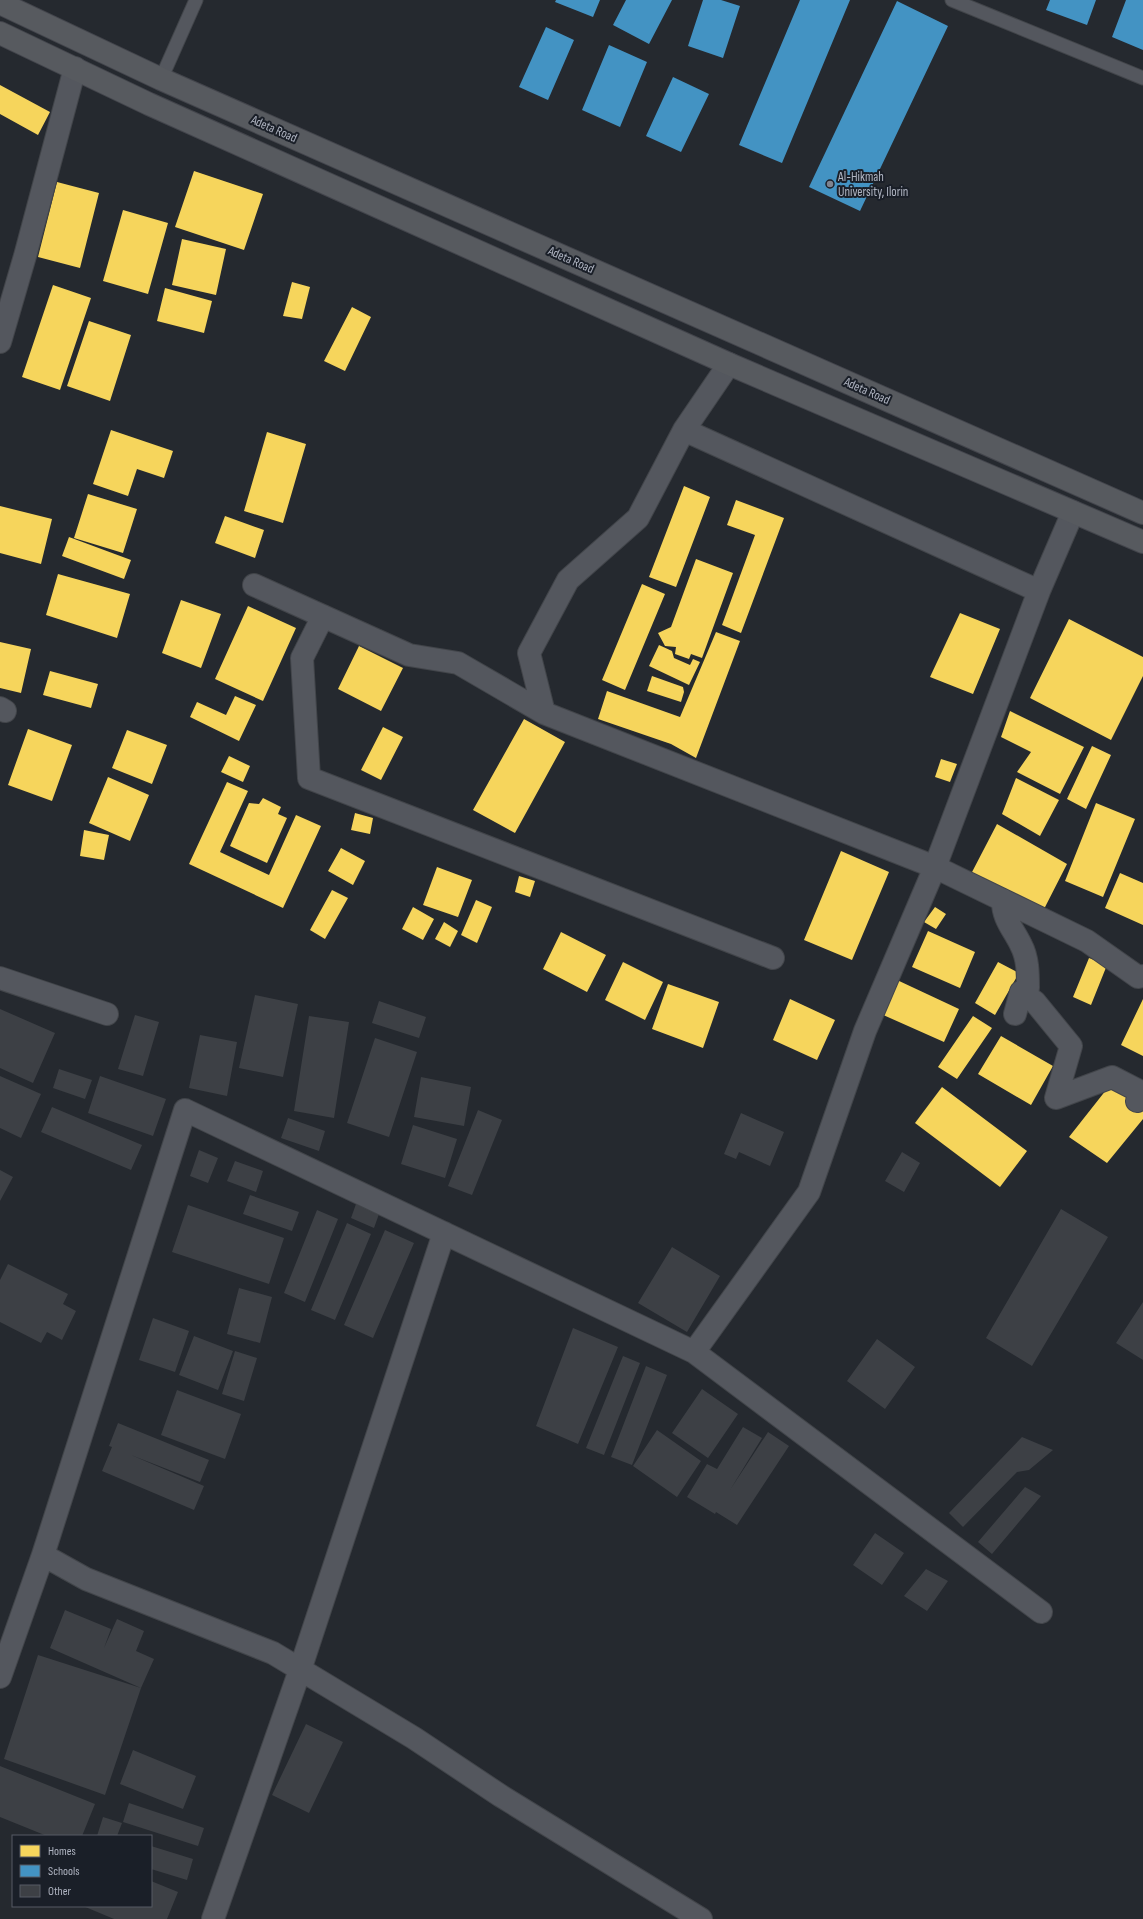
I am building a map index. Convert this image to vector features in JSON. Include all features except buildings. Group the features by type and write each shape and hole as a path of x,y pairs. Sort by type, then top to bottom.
{"main road":[{"name":"Adeta Road","path":"0,3 161,79 1143,513"},
{"path":"0,33 157,107 729,364 1143,542"}],"street":[{"path":"0,342 25,256 75,68"},
{"path":"544,713 529,653 568,580 638,518 684,430 729,364"},
{"path":"684,430 1039,591"},
{"path":"694,1352 808,1192 865,1031 935,868 1039,591 1073,512"},
{"path":"254,585 410,655 458,663 544,713 935,868 1087,941 1138,977 1143,976"},
{"path":"323,616 302,658 309,778 773,958"},
{"path":"1003,900 1002,910 1022,946 1028,973 1028,988 1021,992 1015,1014"},
{"path":"0,978 107,1014"},
{"path":"1021,992 1035,1002 1071,1046 1056,1098 1112,1077 1143,1093 1137,1101"},
{"path":"1119,1065 1143,1079"},
{"path":"2,1665 43,1555 185,1110 694,1352 1041,1612"},
{"path":"214,1919 300,1670 444,1233"},
{"path":"43,1555 86,1579 273,1653 414,1738 501,1796 701,1919"}],"lane":[{"path":"161,79 196,0"},
{"path":"952,0 1143,78"}],"place":[{"name":"Al-Hikmah University, Ilorin","path":"830,184"}]}
